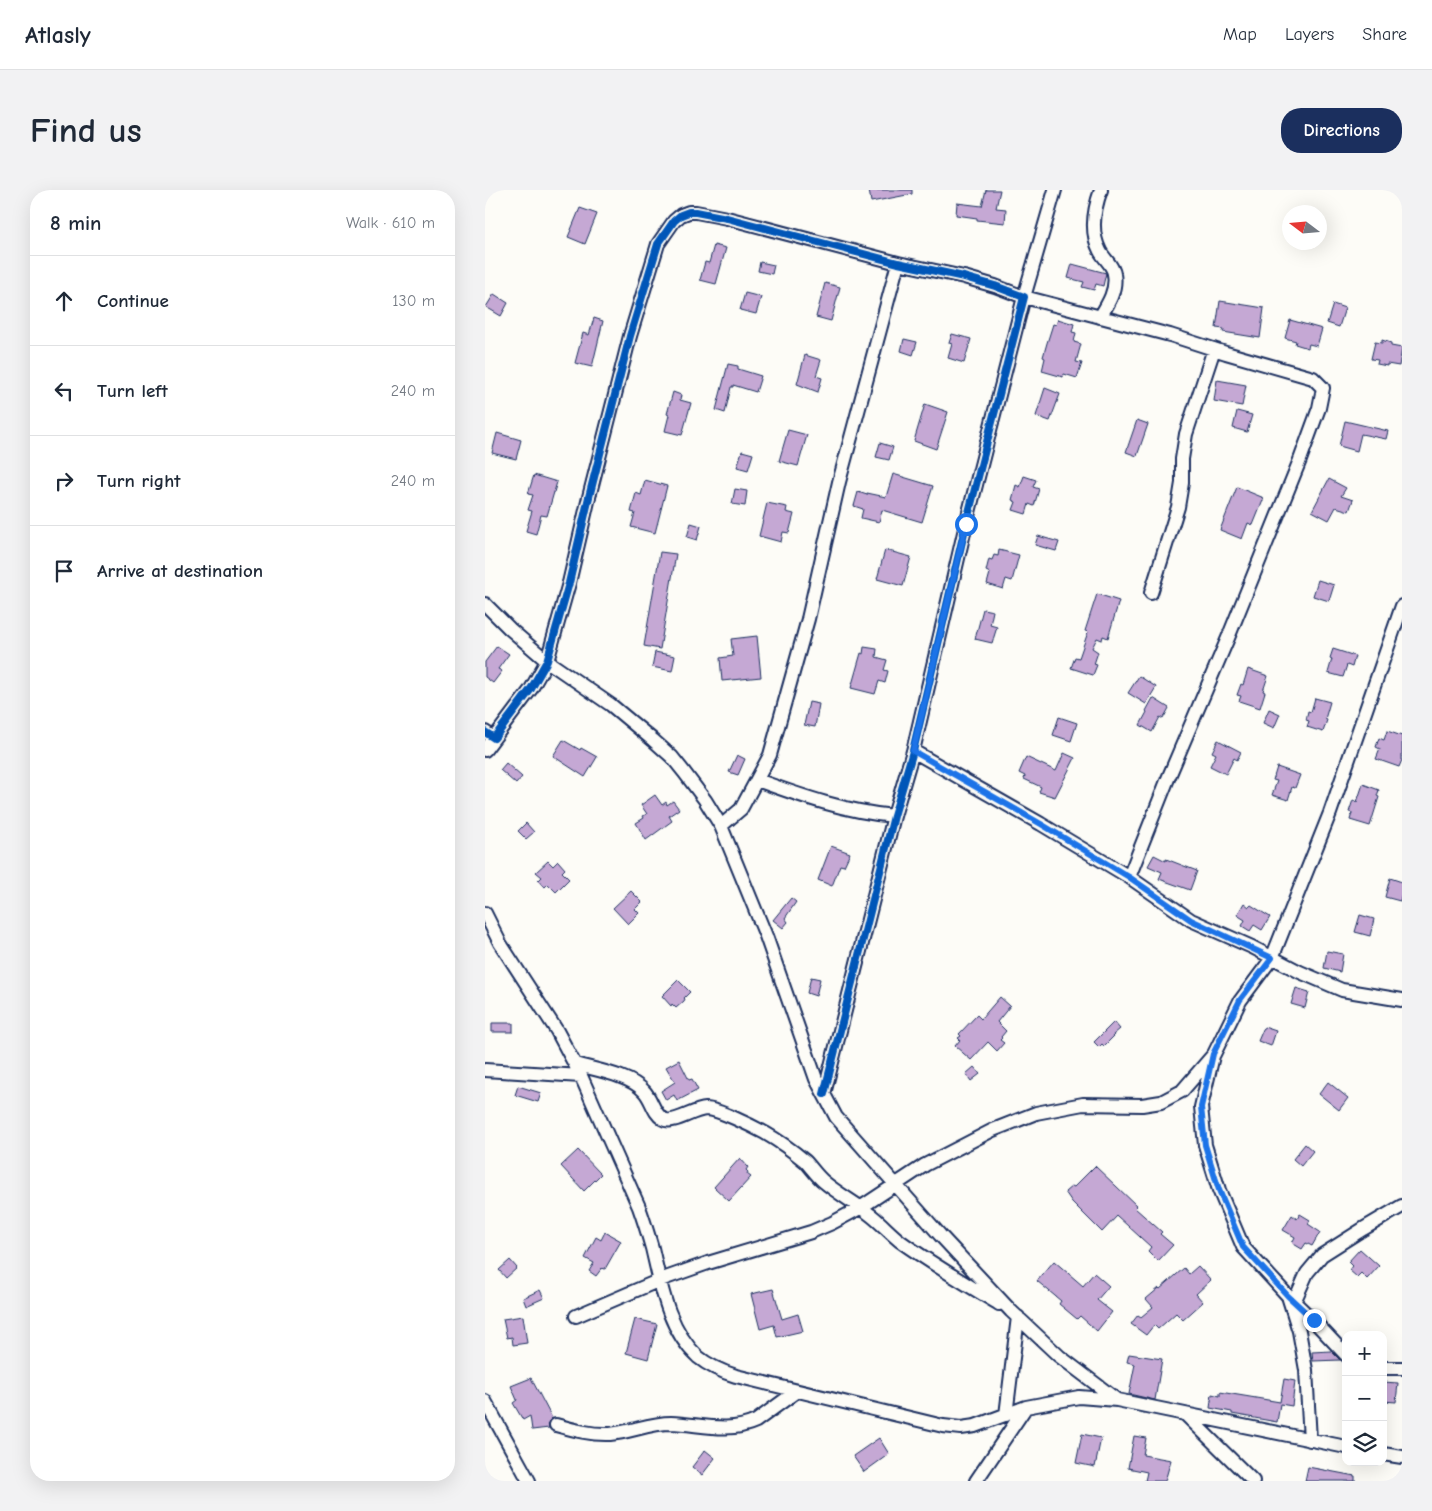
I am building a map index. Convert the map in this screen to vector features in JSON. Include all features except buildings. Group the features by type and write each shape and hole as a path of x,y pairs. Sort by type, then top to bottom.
{"street":[{"path":"824,1094 894,816 913,751 966,524 1023,297 1055,190"},
{"path":"1101,190 1094,218 1095,236 1099,250 1115,273 1115,279 1111,298 1101,317"},
{"path":"485,750 489,735 531,689 547,661 569,583 630,336 658,244 674,221 681,215 696,212 727,218 898,263 964,277 1023,297 1170,335 1313,378 1323,388 1319,408 1300,460 1129,877"},
{"path":"721,826 741,809 769,755 808,618 839,482 898,263"},
{"path":"1151,593 1177,507 1182,482 1185,434 1214,349"},
{"path":"485,604 547,661 611,705 671,757 705,800 721,826 766,936 816,1079 836,1117 940,1235 1014,1314 1059,1356 1117,1400"},
{"path":"576,1316 660,1280 708,1263 811,1232 860,1208 925,1165 993,1130 1036,1113 1083,1104 1142,1105 1161,1102 1182,1091 1213,1054 1240,1000 1272,958 1330,813 1402,606"},
{"path":"913,751 1129,877 1191,920 1343,990 1402,1000"},
{"path":"757,780 799,795 870,814 894,816"},
{"path":"485,913 500,943 557,1031 581,1076 639,1207 671,1316 678,1330 686,1342 703,1360 715,1368 736,1376 943,1426 961,1428 975,1426 1026,1407 1079,1397 1117,1400 1342,1445"},
{"path":"1213,1054 1201,1107 1205,1145 1219,1190 1243,1247 1342,1351"},
{"path":"575,1064 621,1077 636,1084 647,1093 658,1115 663,1119 674,1120 697,1110 708,1109 721,1112 764,1133 792,1151 823,1181 871,1215 899,1240 1014,1314"},
{"path":"485,1070 581,1076"},
{"path":"1310,1440 1306,1370 1291,1299 1321,1255 1402,1206"},
{"path":"1006,1414 1014,1314"},
{"path":"1387,1368 1402,1368"},
{"path":"557,1426 593,1434 609,1434 655,1424 670,1423 731,1428 749,1425 797,1391"},
{"path":"485,1402 529,1481"},
{"path":"977,1481 1026,1407"},
{"path":"1185,1414 1253,1481"},
{"path":"1387,1455 1402,1457"}],"cycle path":[{"path":"485,732 494,738 531,689 547,661 569,583 630,336 658,244 674,221 681,215 696,212 727,218 898,263 964,277 1024,297 966,524 913,751 894,816 824,1094"}],"route":[{"path":"966,524 913,751 1129,877 1191,920 1272,958 1240,1000 1213,1054 1201,1107 1205,1145 1219,1190 1243,1247 1288,1296 1314,1320"}]}
